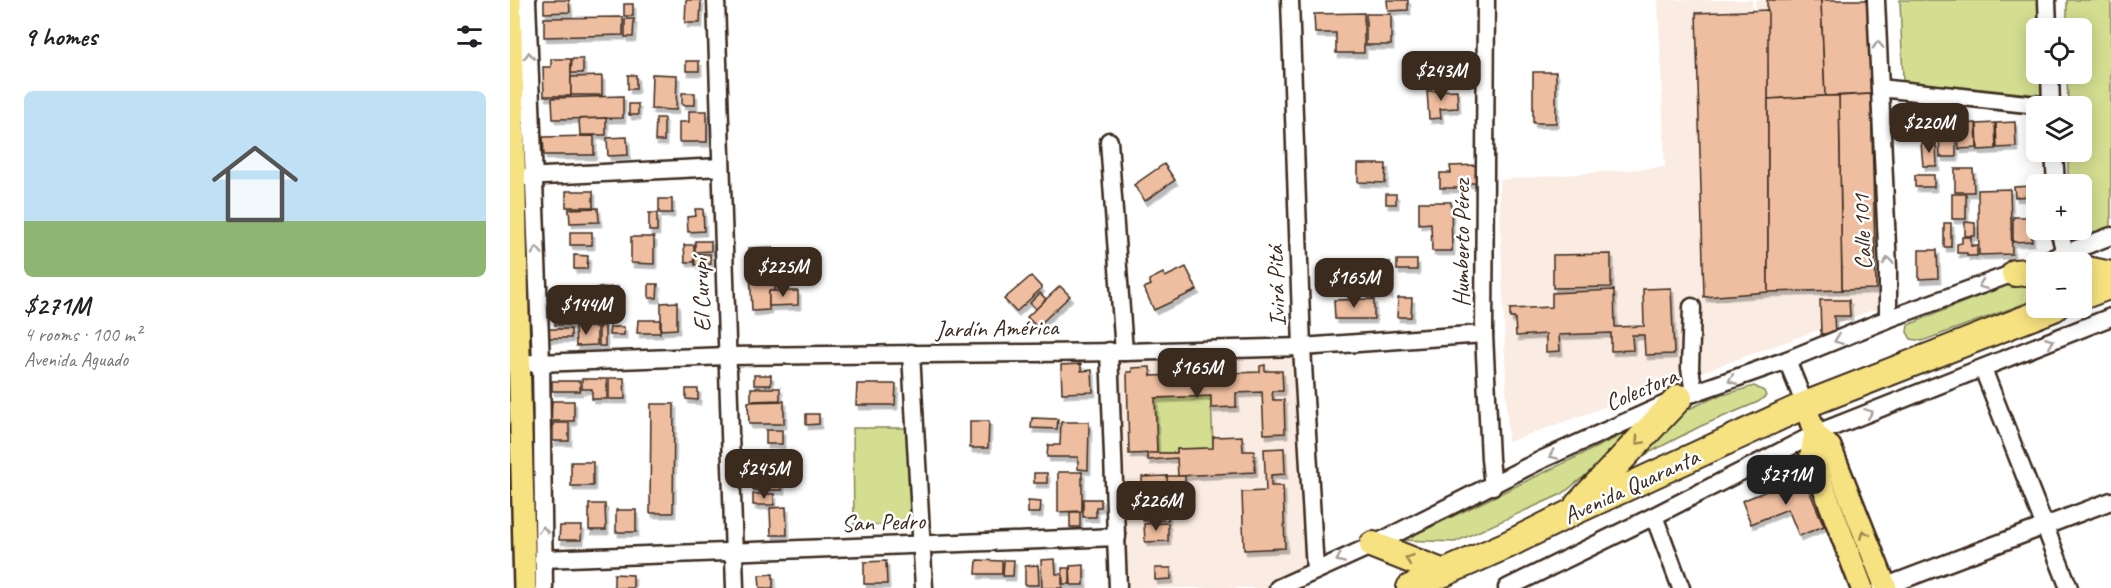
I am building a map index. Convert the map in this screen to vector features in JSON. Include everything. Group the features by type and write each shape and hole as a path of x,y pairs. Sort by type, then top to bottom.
{"highway":[{"path":"2092,268 2111,275"},
{"path":"2092,292 2111,285"},
{"name":"Avenida Quaranta","path":"1410,588 1805,405 2028,318"},
{"path":"1570,513 1686,395"},
{"path":"1373,545 1444,573"}],"main road":[{"path":"510,0 518,127 524,177 515,364 525,588"},
{"path":"1805,405 1815,434 1811,455 1862,588"},
{"path":"1815,434 1830,447 1884,588"}],"street":[{"path":"518,127 527,0"},
{"name":"El Curupí","path":"716,0 735,588"},
{"name":"Ivirá Pitá","path":"1290,0 1302,347 1315,570"},
{"name":"Humberto Pérez","path":"1486,0 1484,334 1493,486"},
{"name":"Calle 101","path":"1876,0 1888,268 1888,319"},
{"path":"2048,0 2048,18"},
{"path":"1880,88 2026,104"},
{"path":"1109,141 1117,351 1118,588"},
{"path":"544,588 541,363 524,177 721,167"},
{"path":"2087,252 2111,236"},
{"name":"Colectora","path":"1278,588 1373,545 1543,459 1686,395 1787,360 1888,319 2026,270"},
{"path":"1686,395 1690,368 1692,307"},
{"path":"1507,588 1815,434 2111,317"},
{"name":"Jardín América","path":"515,364 727,356 1302,347 1484,334"},
{"path":"911,353 924,588"},
{"path":"1787,360 1805,405"},
{"path":"1983,369 2068,588"},
{"path":"1884,588 2111,501"},
{"path":"1654,516 1682,588"},
{"name":"San Pedro","path":"543,559 1117,537"}],"shaded area":[{"path":"1658,0 1752,0 1763,240 1755,0 1869,0 1880,268 1879,308 1508,442 1499,180 1665,167"},
{"path":"1300,338 1307,588 1118,588 1116,345"}],"green space":[{"path":"1900,0 2050,0 2050,18 2026,18 2026,84 2050,84 2051,96 1903,81"},
{"path":"2067,0 2111,0 2111,229 2092,236 2092,174 2068,174 2068,162 2092,162 2092,96 2068,96 2067,84 2092,84 2092,18 2067,18"},
{"path":"2025,277 2026,303 1922,341 1911,339 1907,332 1908,325"},
{"path":"1754,386 1764,391 1766,396 1758,402 1701,426 1625,465 1672,416 1716,397"},
{"path":"1211,396 1213,448 1177,449 1177,453 1157,453 1155,398"},
{"path":"853,428 911,428 912,524 854,525"},
{"path":"1628,432 1632,438 1562,494 1455,542 1401,540 1427,529"}],"building":[{"path":"544,0 569,0 570,12 544,13"},
{"path":"686,0 701,0 700,23 685,23"},
{"path":"1387,0 1408,0 1408,10 1388,11"},
{"path":"1767,0 1821,0 1825,96 1768,99"},
{"path":"1821,0 1869,0 1871,94 1825,96"},
{"path":"624,4 633,4 633,16 624,16"},
{"path":"1768,10 1768,292 1704,297 1696,13"},
{"path":"1364,13 1364,53 1336,53 1336,33 1315,33 1314,14"},
{"path":"1366,14 1391,14 1391,45 1366,45"},
{"path":"623,17 623,35 544,37 544,18"},
{"path":"625,19 634,19 633,37 625,37"},
{"path":"551,59 571,59 571,96 544,96 543,67 551,67"},
{"path":"572,59 583,59 583,73 571,73"},
{"path":"686,61 699,61 699,71 686,71"},
{"path":"1533,72 1556,72 1556,123 1533,123"},
{"path":"652,74 677,75 676,110 651,109"},
{"path":"628,75 636,75 636,89 628,89"},
{"path":"602,76 602,95 571,95 571,77"},
{"path":"1457,90 1458,108 1440,109 1441,118 1429,119 1427,91"},
{"path":"682,93 695,93 695,105 682,105"},
{"path":"1871,94 1876,289 1842,290 1839,96"},
{"path":"623,96 623,118 553,119 552,98"},
{"path":"1839,96 1842,290 1768,292 1768,99"},
{"path":"629,104 638,104 638,115 629,115"},
{"path":"1905,106 1917,106 1917,130 1905,130"},
{"path":"689,111 707,111 707,142 679,142 679,122 689,122"},
{"path":"606,118 606,135 580,135 579,119"},
{"path":"656,118 664,118 664,141 655,141"},
{"path":"2015,122 2016,147 1997,148 1996,123"},
{"path":"1976,123 1977,148 1959,149 1957,124"},
{"path":"1995,123 1996,149 1978,150 1977,124"},
{"path":"1939,135 1956,135 1956,157 1940,157"},
{"path":"594,136 594,155 544,155 543,137"},
{"path":"627,137 628,155 608,156 607,138"},
{"path":"1921,143 1936,143 1937,166 1923,166"},
{"path":"1164,164 1175,180 1145,201 1134,185"},
{"path":"1358,164 1386,164 1385,183 1358,182"},
{"path":"1479,165 1479,183 1466,183 1466,188 1440,188 1440,173 1451,173 1450,166"},
{"path":"1955,169 1973,169 1974,192 1955,192"},
{"path":"1915,175 1934,175 1934,187 1915,187"},
{"path":"2026,186 2026,196 2015,197 2014,187"},
{"path":"2010,189 2012,254 1979,255 1978,190"},
{"path":"566,191 593,191 593,207 566,207"},
{"path":"1386,194 1396,194 1396,204 1386,204"},
{"path":"1952,194 1966,194 1966,219 1952,219"},
{"path":"659,199 672,199 672,213 659,213"},
{"path":"1419,202 1451,202 1452,251 1432,251 1431,223 1419,224"},
{"path":"598,208 599,222 570,223 569,209"},
{"path":"695,209 703,209 704,231 688,232 687,217 696,216"},
{"path":"649,213 657,213 657,231 649,231"},
{"path":"2013,217 2026,217 2026,240 2032,241 2013,242"},
{"path":"1965,222 1975,223 1975,236 1965,236"},
{"path":"1944,223 1951,223 1951,247 1944,247"},
{"path":"570,232 592,232 592,245 570,245"},
{"path":"631,237 654,237 654,264 631,263"},
{"path":"1962,237 1971,237 1971,246 1977,245 1977,256 1957,253 1957,244 1962,243"},
{"path":"695,241 711,241 711,251 695,252"},
{"path":"684,245 694,245 694,262 685,262"},
{"path":"773,247 775,291 769,291 769,310 752,311 749,248"},
{"path":"1919,250 1937,250 1938,278 1919,279"},
{"path":"695,254 710,254 711,264 695,265"},
{"path":"1611,254 1611,287 1553,288 1553,255"},
{"path":"574,255 588,256 587,269 574,269"},
{"path":"1397,260 1417,260 1417,270 1397,270"},
{"path":"1356,262 1390,262 1390,294 1372,294 1372,284 1356,284"},
{"path":"1186,267 1197,290 1154,310 1144,288 1151,285 1149,280 1163,273 1165,277"},
{"path":"1031,276 1042,288 1016,312 1004,299"},
{"path":"649,284 658,284 657,298 649,298"},
{"path":"1060,286 1070,296 1037,327 1027,317"},
{"path":"618,287 618,298 596,299 596,288"},
{"path":"1671,288 1674,354 1645,355 1644,335 1632,335 1633,350 1611,351 1611,333 1559,335 1560,351 1546,352 1546,334 1516,336 1515,318 1510,318 1510,309 1552,307 1552,293 1614,290 1615,327 1644,326 1643,289"},
{"path":"570,289 592,289 592,303 570,303"},
{"path":"769,291 798,291 798,305 769,306"},
{"path":"1040,293 1046,299 1036,309 1030,303"},
{"path":"1398,298 1412,298 1411,317 1397,317"},
{"path":"1374,299 1374,319 1335,319 1334,300"},
{"path":"1820,300 1849,300 1850,316 1834,316 1835,334 1821,334"},
{"path":"677,302 677,329 661,330 661,303"},
{"path":"587,307 603,308 603,324 586,323"},
{"path":"556,308 575,308 575,325 555,325"},
{"path":"638,320 660,320 660,333 637,333"},
{"path":"599,326 605,326 605,346 599,346"},
{"path":"575,327 597,327 597,345 576,346"},
{"path":"610,327 624,327 624,335 609,335"},
{"path":"549,329 571,329 571,338 549,338"},
{"path":"1081,364 1081,371 1092,370 1093,392 1062,393 1061,365"},
{"path":"1265,365 1265,371 1282,371 1283,391 1272,391 1273,400 1284,400 1285,433 1264,434 1262,392 1236,393 1236,407 1211,408 1211,396 1155,398 1157,453 1129,454 1127,372 1132,372 1132,368 1150,367 1151,376 1260,372 1260,366"},
{"path":"754,375 771,375 771,385 754,385"},
{"path":"609,378 624,378 625,399 609,399"},
{"path":"582,379 607,379 607,399 592,399 592,389 582,389"},
{"path":"552,381 580,381 580,391 552,391"},
{"path":"857,384 896,384 895,405 856,405"},
{"path":"751,388 780,388 780,400 751,401"},
{"path":"686,389 698,389 698,400 686,399"},
{"path":"552,401 574,401 574,421 551,421"},
{"path":"784,401 784,424 749,424 748,402"},
{"path":"651,404 674,404 673,513 650,513"},
{"path":"806,414 819,414 819,424 806,425"},
{"path":"1032,418 1058,419 1057,429 1031,428"},
{"path":"970,421 989,421 988,448 970,448"},
{"path":"1061,422 1089,422 1088,470 1078,469 1078,457 1047,457 1048,445 1060,445"},
{"path":"553,423 569,423 569,441 553,441"},
{"path":"766,430 782,430 782,444 766,444"},
{"path":"1242,436 1243,451 1254,451 1255,472 1178,476 1177,458 1148,460 1147,453 1177,453 1177,449 1213,448 1213,437"},
{"path":"1284,448 1285,474 1271,475 1271,486 1283,486 1285,548 1244,550 1242,492 1266,491 1264,449"},
{"path":"756,453 776,453 776,479 757,480"},
{"path":"571,462 593,462 593,486 571,486"},
{"path":"1058,472 1082,472 1082,511 1058,512"},
{"path":"1034,473 1047,473 1047,483 1034,483"},
{"path":"1167,476 1185,476 1185,496 1167,497"},
{"path":"1167,476 1168,520 1143,521 1142,477"},
{"path":"1803,476 1824,526 1799,536 1788,509 1751,524 1742,501"},
{"path":"782,481 782,490 753,490 753,482"},
{"path":"753,494 774,494 774,505 753,505"},
{"path":"1083,499 1101,499 1101,507 1096,507 1096,517 1083,517"},
{"path":"1028,501 1041,502 1040,513 1028,513"},
{"path":"589,504 605,504 606,530 589,530"},
{"path":"786,507 787,535 771,535 770,508"},
{"path":"616,510 636,510 636,532 616,532"},
{"path":"1070,512 1080,512 1080,527 1070,527"},
{"path":"1168,523 1168,541 1145,542 1144,524"},
{"path":"560,526 582,526 581,540 559,540"},
{"path":"1055,559 1056,574 1062,574 1062,588 1042,588 1041,560"},
{"path":"977,560 1002,561 1002,574 976,574"},
{"path":"1004,560 1014,560 1013,576 1003,576"},
{"path":"886,561 887,584 864,584 864,562"},
{"path":"1038,565 1039,585 1025,585 1025,566"},
{"path":"1084,565 1084,585 1071,585 1070,566"},
{"path":"1062,568 1070,568 1070,584 1063,584"},
{"path":"1155,568 1171,568 1171,579 1155,580"},
{"path":"614,574 633,575 633,588 614,588"},
{"path":"773,574 773,588 760,588 759,575"}]}
